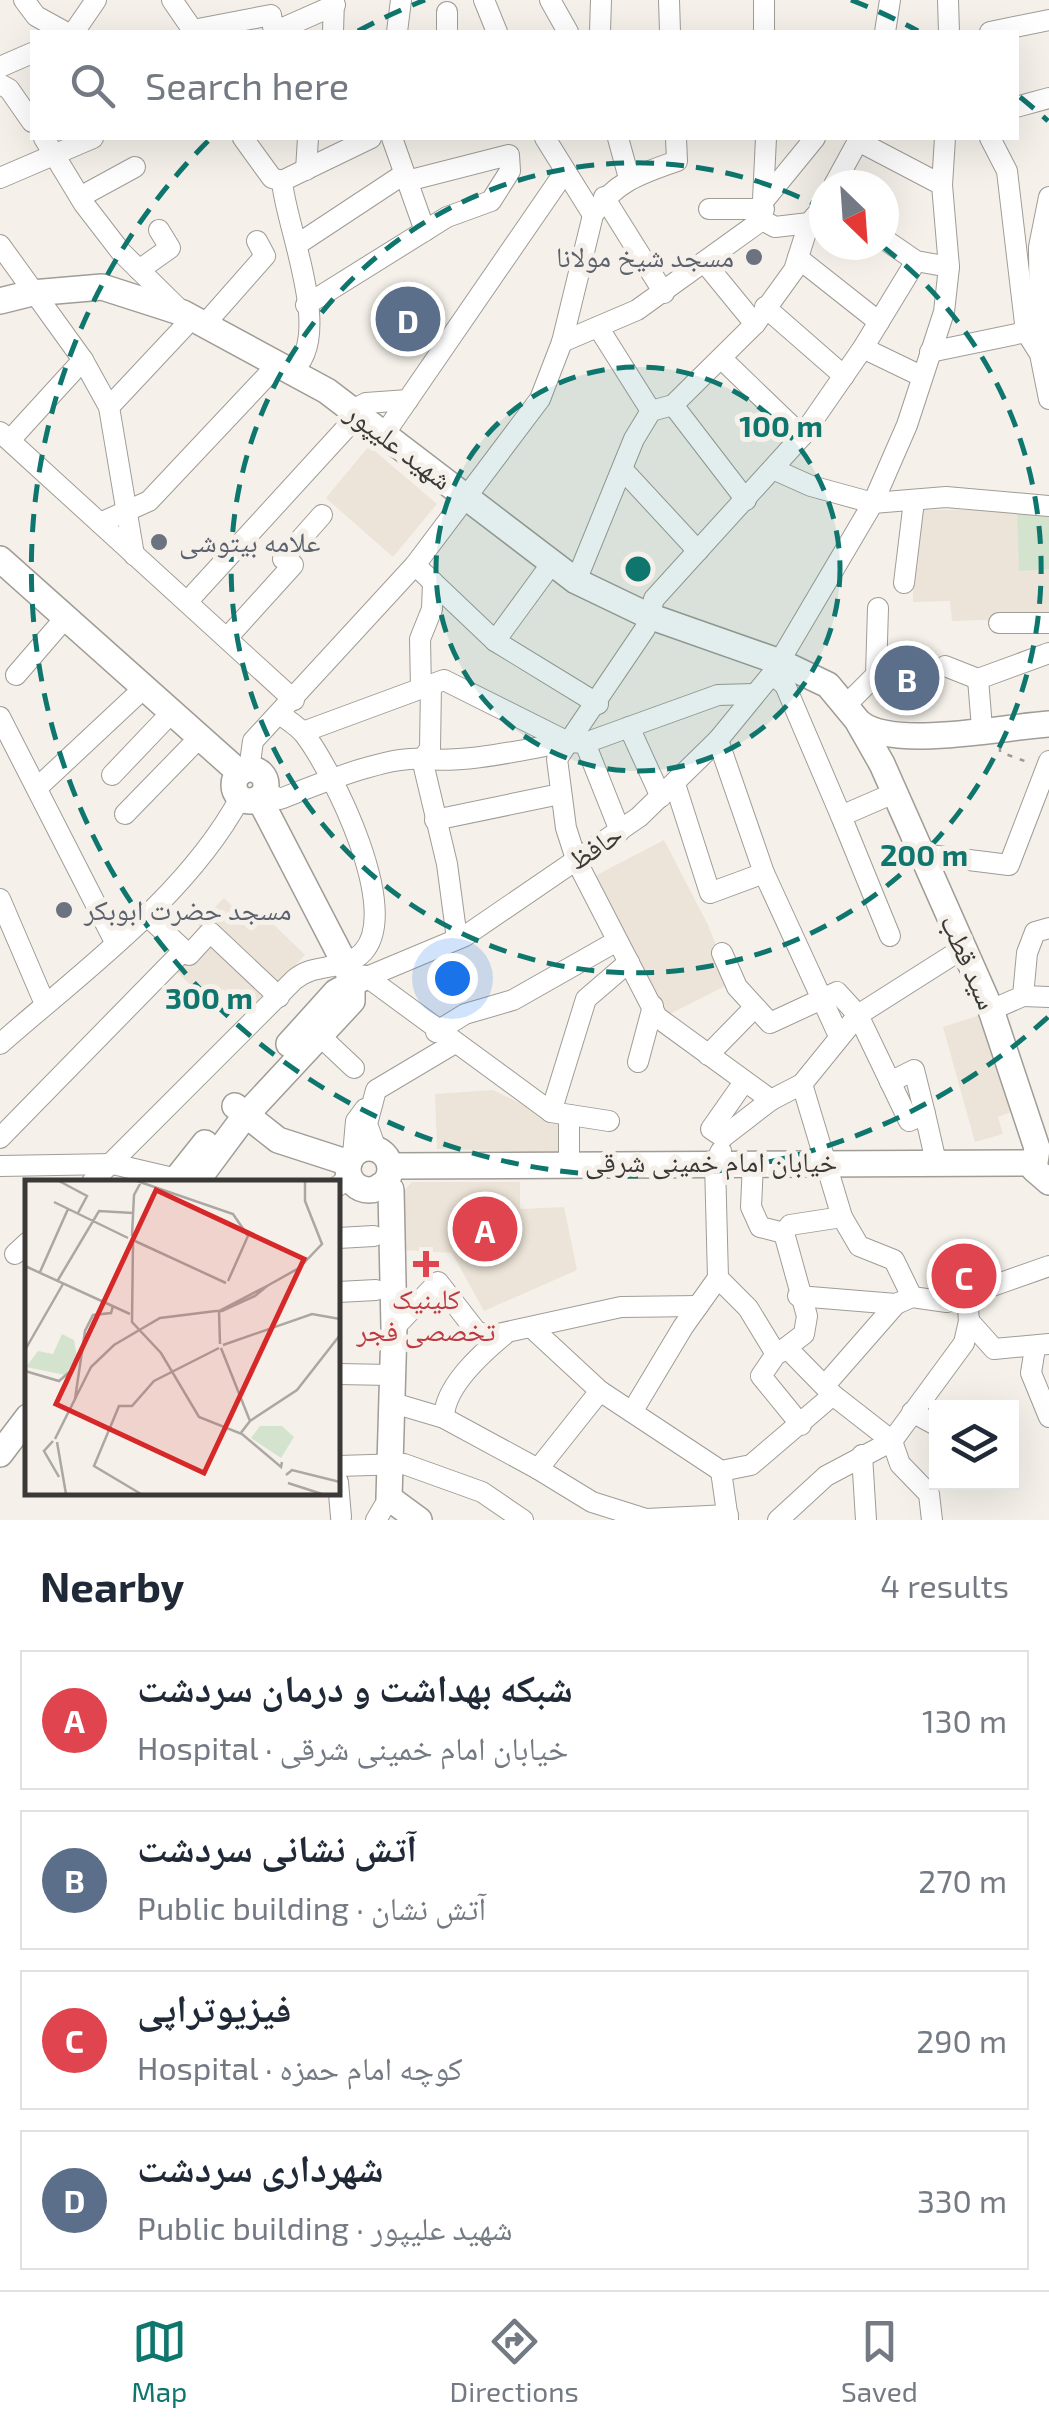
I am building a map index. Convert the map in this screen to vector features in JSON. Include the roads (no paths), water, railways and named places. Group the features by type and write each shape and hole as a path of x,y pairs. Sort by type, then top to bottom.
{"main road":[{"name":"شهید علیپور","path":"0,301 32,293 102,288 194,319 352,410 576,581 779,674 828,685 854,717"},
{"path":"1,562 200,736 250,786 355,975 352,1001 240,1110"},
{"path":"854,717 871,732 902,739"},
{"name":"سید قطب","path":"854,717 882,764 888,796 922,854 991,1010 1042,1158"},
{"path":"882,764 889,745 902,739 1049,724"},
{"path":"188,1176 336,992 355,975"},
{"name":"خیابان امام خمینی شرقی","path":"240,1110 291,1146 362,1169 503,1173 569,1163 1042,1158"},
{"path":"362,1169 390,1190 394,1328 390,1465 382,1509 419,1520"},
{"path":"0,1454 25,1421"}],"street":[{"path":"75,30 96,0"},
{"path":"172,0 192,30"},
{"path":"398,30 400,0"},
{"path":"484,0 497,30"},
{"path":"550,0 567,30"},
{"path":"600,30 602,0"},
{"path":"669,0 670,30"},
{"path":"764,0 764,30"},
{"path":"885,30 890,0"},
{"path":"948,0 949,30"},
{"path":"278,30 334,3 334,30"},
{"path":"37,5 63,30"},
{"path":"198,30 271,15 274,30"},
{"path":"1000,30 1049,20"},
{"path":"0,67 30,54"},
{"path":"0,84 9,89 30,119"},
{"path":"1019,106 1049,98"},
{"path":"0,178 50,146 82,140"},
{"path":"244,140 272,178 282,181 363,140"},
{"path":"306,170 308,140"},
{"path":"393,140 425,231"},
{"path":"546,140 564,173 599,206 664,293"},
{"path":"619,140 630,178"},
{"path":"0,1044 146,914 224,826 250,786 253,742 415,565 540,399 562,342 599,206 630,178 677,162 676,140"},
{"path":"576,581 652,411 673,405 723,360 794,270 809,224 775,227 764,209 766,140"},
{"path":"562,342 664,293 705,263 764,209 814,140"},
{"path":"842,170 857,140"},
{"path":"860,140 942,185"},
{"name":"حافظ","path":"94,1180 306,970 355,975 457,939 620,831 668,791 718,740 754,694 779,674 873,504 907,425 944,312 948,268 942,185 945,140"},
{"path":"991,140 1007,171 1026,332 1040,354"},
{"path":"50,146 80,196 139,270 194,319"},
{"path":"298,244 405,177 509,155 510,171 491,200 447,216 306,305"},
{"path":"80,196 135,167"},
{"path":"385,433 564,173"},
{"path":"100,524 126,508 149,502 284,368 301,364 308,339 306,305 298,244 282,181"},
{"path":"1049,196 1039,247 1040,354 1049,399"},
{"path":"709,209 764,209"},
{"path":"139,270 170,248 159,230"},
{"path":"108,406 184,327 266,256 257,241"},
{"path":"0,245 83,360 108,406 134,555"},
{"path":"899,249 916,261 948,268"},
{"path":"798,258 879,322"},
{"path":"771,1100 658,1017 578,862 560,794 557,759 576,743 650,616 654,599 802,436 864,348 916,261"},
{"path":"705,263 760,316 844,376"},
{"path":"598,327 652,411"},
{"path":"930,352 1026,332"},
{"path":"864,348 921,376"},
{"path":"83,360 5,436 227,638 288,708 332,779 358,836 373,908 373,932 355,975 560,1114 609,1122"},
{"path":"723,360 802,436"},
{"path":"187,602 347,427 352,410 366,403 408,400"},
{"path":"673,405 746,500"},
{"path":"773,469 811,486 873,504 946,497 1049,506"},
{"path":"623,470 698,551"},
{"path":"904,583 914,501"},
{"path":"227,638 293,565 283,558 322,515"},
{"path":"495,641 552,563"},
{"path":"415,565 495,641 598,704"},
{"path":"422,759 430,750 420,639 432,609 432,582"},
{"path":"854,717 876,684 878,608"},
{"path":"16,675 66,616"},
{"path":"1000,624 1049,623"},
{"path":"944,666 978,679 1049,653"},
{"path":"779,674 890,936"},
{"path":"978,679 991,728"},
{"path":"303,732 444,680 576,743 620,831"},
{"path":"38,788 145,688"},
{"path":"250,786 280,799 332,779 422,759 453,762 576,743 718,695 754,694"},
{"path":"112,775 172,712"},
{"path":"0,717 115,942"},
{"path":"629,727 668,791 710,893 764,874"},
{"path":"125,814 200,736"},
{"path":"718,740 764,874 838,1034"},
{"path":"422,759 447,864 457,939"},
{"path":"922,854 1009,865 1047,765"},
{"path":"435,820 560,794"},
{"path":"841,816 888,796"},
{"path":"0,899 45,1004"},
{"path":"146,914 189,955 210,932 278,997"},
{"path":"1022,996 1027,953 1034,932 1049,928"},
{"path":"436,1032 464,1014 513,1000 617,940"},
{"path":"632,1412 718,1278 715,1163 723,1137 771,1100 802,1084 838,1034 858,1015 962,949"},
{"path":"0,1138 184,950"},
{"path":"722,953 736,987 770,1023 837,992 858,1015 909,1122 925,1114 936,1162"},
{"path":"569,1163 560,1114 586,999 629,962"},
{"path":"991,1010 1022,996 1049,997"},
{"path":"638,1062 653,1006"},
{"path":"708,1056 753,1009"},
{"path":"320,1036 354,1068"},
{"path":"362,1169 374,1094 455,1043"},
{"path":"723,1137 711,1129 744,1082"},
{"path":"802,1084 822,1162 842,1217 860,1246 894,1260 904,1300"},
{"path":"753,1163 751,1206 760,1227 784,1233"},
{"path":"0,1166 113,1164 188,1176"},
{"path":"802,1425 761,1376 807,1329 784,1233 790,1225 842,1217"},
{"path":"340,1238 374,1236"},
{"path":"798,1296 947,1302 1049,1266"},
{"path":"718,1278 748,1308 782,1352 892,1441 900,1464 929,1494 932,1520"},
{"path":"394,1328 438,1282 480,1334 504,1335 621,1308 698,1306"},
{"path":"340,1292 376,1290"},
{"path":"778,1520 826,1476 892,1441 964,1343 969,1321 967,1297"},
{"path":"728,1512 750,1465 802,1425 904,1300"},
{"path":"969,1321 994,1349 1042,1346 1031,1372 1049,1417"},
{"path":"532,1329 600,1391 721,1470 750,1465"},
{"path":"444,1418 444,1406 459,1383 504,1335"},
{"path":"340,1374 391,1375"},
{"path":"538,1468 600,1391"},
{"path":"390,1402 444,1418 592,1502 646,1519 728,1512"},
{"path":"912,1412 929,1421"},
{"path":"862,1455 866,1520"},
{"path":"340,1466 404,1464 482,1492 523,1520"},
{"path":"721,1470 728,1512"},
{"path":"339,1495 340,1517"}],"place":[{"name":"مسجد شیخ مولانا","path":"754,257"},
{"name":"شهرداری سردشت","path":"408,319"},
{"name":"علامه بیتوشی","path":"159,542"},
{"name":"آتش نشانی سردشت","path":"907,678"},
{"name":"مسجد حضرت ابوبکر","path":"64,910"},
{"name":"شبکه بهداشت و درمان سردشت","path":"485,1229"},
{"name":"کلینیک تخصصی فجر","path":"426,1264"},
{"name":"فیزیوتراپی","path":"964,1276"}]}
